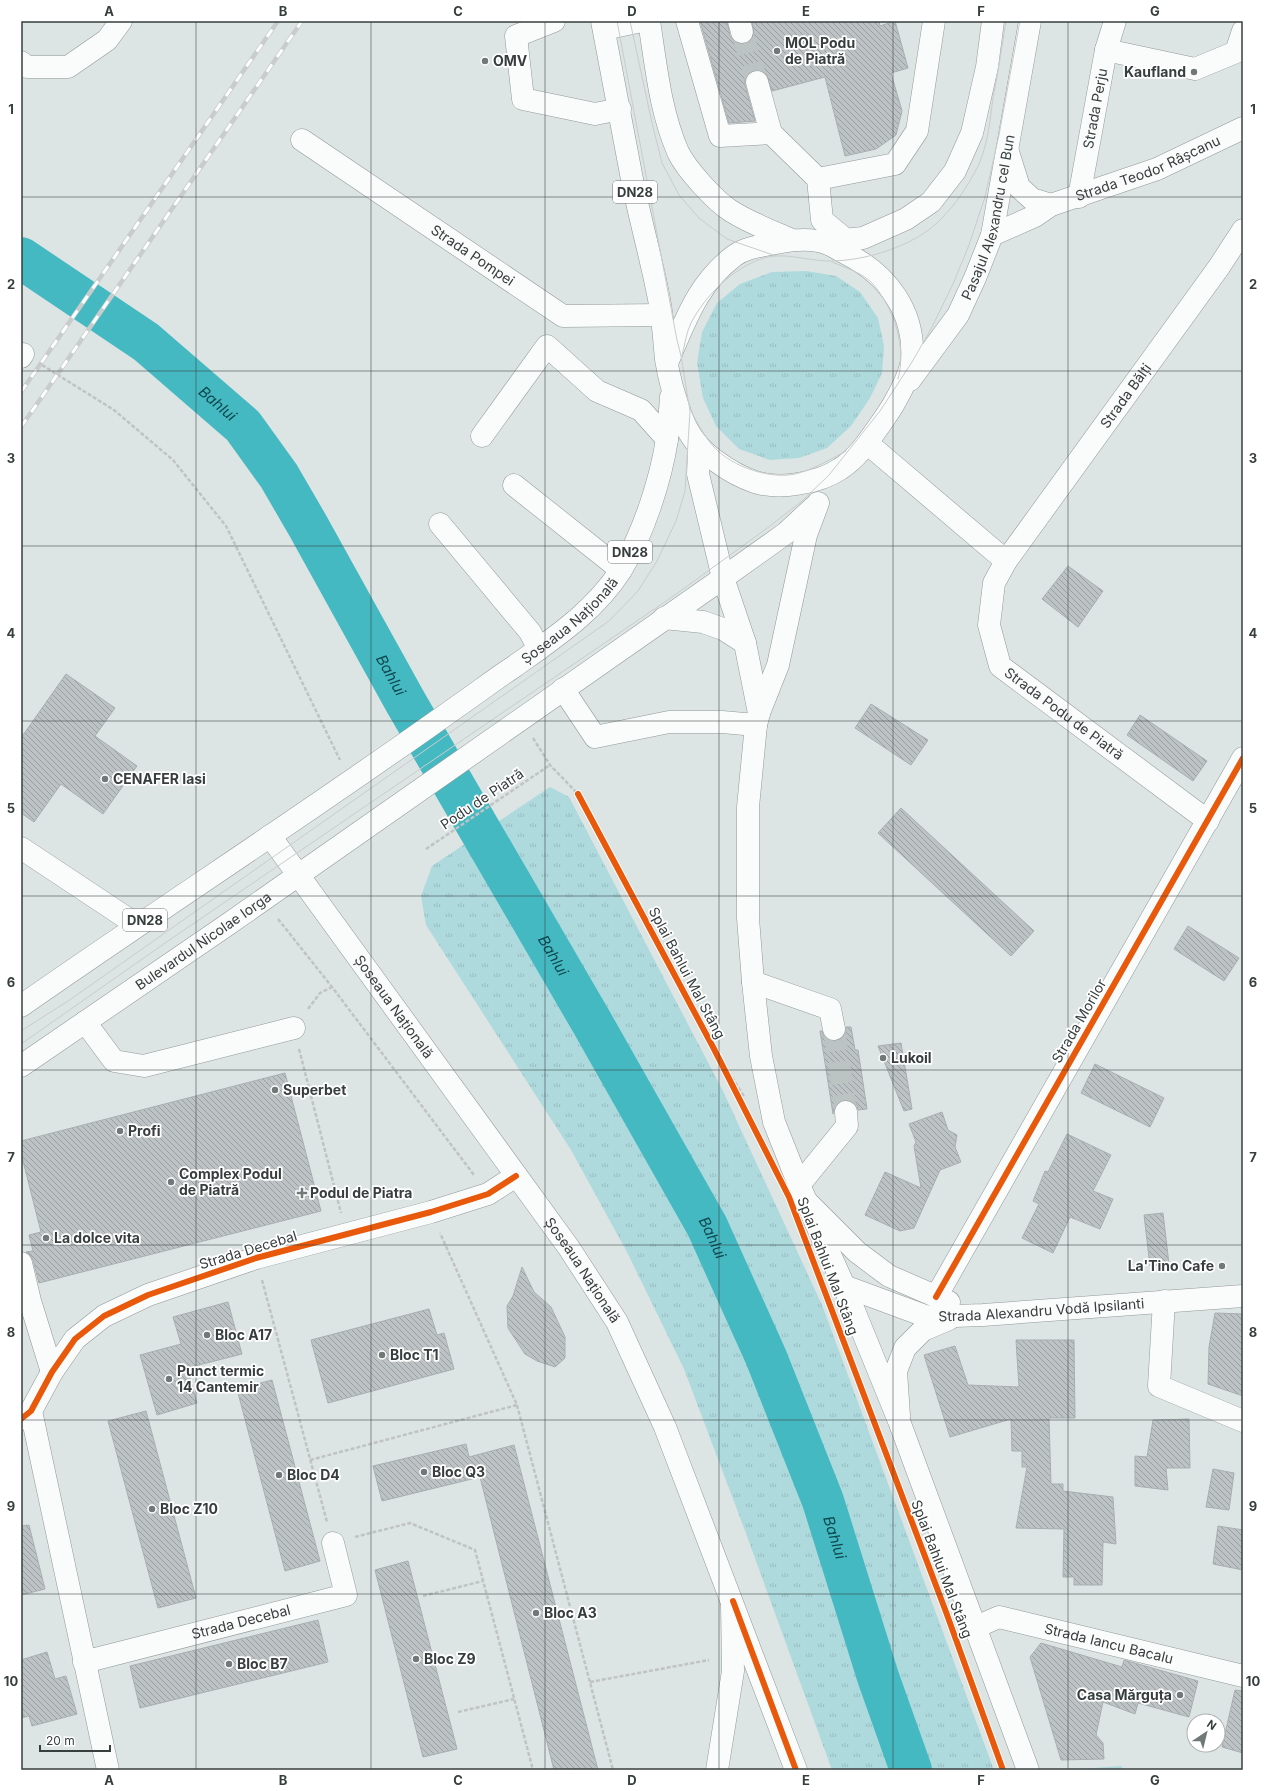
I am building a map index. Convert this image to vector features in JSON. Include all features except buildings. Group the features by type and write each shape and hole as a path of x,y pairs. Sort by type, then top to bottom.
{"main road":[{"path":"21,62 27,67 68,67 107,40 121,21"},
{"path":"554,21 516,36 523,99 595,114 620,109"},
{"path":"603,25 642,21"},
{"name":"DN28","path":"649,21 658,82 667,118 679,154 703,187 730,210 792,240"},
{"path":"687,21 720,136 770,133"},
{"path":"818,179 895,164 917,131 934,21"},
{"path":"824,242 863,238 906,219 931,202 955,171 972,133 987,67 994,21"},
{"name":"Pasajul Alexandru cel Bun","path":"899,394 958,316 992,235 1007,149 1021,82 1030,21"},
{"name":"Strada Perju","path":"1079,196 1106,50 1115,21"},
{"name":"DN28","path":"603,25 631,174 661,315 672,388 682,420 690,435 699,448 732,472 758,483 810,483 834,474 851,462"},
{"path":"1106,50 1195,69 1236,52 1243,31"},
{"path":"757,82 770,133 818,179 822,220 845,239"},
{"name":"Strada Teodor Râșcanu","path":"992,235 1036,216 1051,205 1157,169 1243,128"},
{"name":"Strada Pompei","path":"302,140 564,316 661,315"},
{"path":"1007,149 1019,187 1032,199 1051,205"},
{"name":"Strada Bălți","path":"1006,561 1243,230"},
{"name":"DN28","path":"528,719 563,689 786,533 818,503 867,443 899,394 912,362 911,342 906,316 894,294 879,275 857,259 824,242 792,240 752,248 736,255 719,270 702,289 687,314 667,362"},
{"path":"482,436 547,346 597,391 641,410 667,439"},
{"name":"Șoseaua Națională","path":"672,388 667,439 659,474 647,511 634,544 620,570 594,605 560,634 539,649 359,777 270,836 569,1248 617,1322 665,1427 732,1601 733,1671 717,1770"},
{"path":"867,443 1006,561"},
{"path":"699,448 698,474 723,578 745,643 758,719"},
{"path":"514,486 620,570"},
{"path":"818,503 806,535 778,664 758,719 748,807 748,918 761,1056 774,1122 802,1193 844,1286 899,1421 1028,1770"},
{"path":"440,524 530,632 539,649"},
{"name":"Strada Podu de Piatră","path":"1006,561 994,583 989,625 1000,666 1208,821"},
{"path":"664,618 703,622 723,629 745,643"},
{"path":"563,689 595,737 668,722 722,722 758,719"},
{"name":"Bulevardul Nicolae Iorga","path":"21,1066 384,814 528,719"},
{"name":"Strada Morilor","path":"936,1296 1243,758"},
{"name":"DN28","path":"21,1006 137,925 270,836"},
{"path":"21,848 137,925"},
{"path":"753,982 830,1009 834,1029"},
{"path":"85,1022 114,1061 144,1066 294,1028"},
{"path":"802,1193 847,1126 846,1112"},
{"name":"Strada Decebal","path":"108,1770 26,1415 52,1372 75,1339 104,1316 148,1296 256,1258 430,1212 488,1194 516,1176"},
{"path":"802,1193 857,1252 889,1276 983,1315"},
{"path":"21,1263 30,1301 52,1372"},
{"name":"Strada Alexandru Vodă Ipsilanti","path":"844,1286 928,1317 983,1315 1164,1301 1241,1293"},
{"path":"1164,1301 1159,1386 1243,1421"},
{"path":"899,1421 896,1371 905,1348 923,1330 956,1317"},
{"name":"Strada Decebal","path":"84,1662 346,1595 333,1543"},
{"path":"732,1601 796,1770"},
{"name":"Strada Iancu Bacalu","path":"976,1627 999,1617 1243,1676"}],"path":[{"path":"22,355 114,410 126,420 173,460 226,526 342,764"},
{"path":"528,719 550,765 578,794 582,801"},
{"path":"272,922 279,918 488,1194"},
{"path":"332,987 320,993 294,1028 347,1234"},
{"path":"430,1212 517,1405 614,1770"},
{"path":"256,1258 333,1543 410,1523 475,1550 533,1770"},
{"path":"310,1460 517,1405"},
{"path":"423,1596 483,1581"},
{"path":"590,1682 732,1656"},
{"path":"458,1712 514,1699"}],"green space":[{"path":"806,271 836,276 860,292 878,318 884,346 882,373 870,398 851,426 827,448 799,458 770,460 739,449 716,426 703,398 697,363 702,332 717,303 740,284 772,272"},
{"path":"550,787 569,797 723,1091 822,1305 994,1770 832,1770 744,1528 684,1369 627,1252 571,1150 426,925 421,896 432,866"},
{"path":"1122,1766 1122,1770 1064,1770"}],"waterway":[{"name":"Bahlui","path":"21,258 146,342 243,426 279,476 406,703 591,1021 707,1226 766,1357 823,1501 878,1677 911,1770"}],"tunnel":[{"path":"742,32 757,82"},
{"path":"834,1029 846,1112"}],"tram line":[{"path":"21,1031 68,1001 609,621 638,591 657,561 676,521 685,491 690,411 681,356 617,21"},
{"path":"630,21 662,163 679,195 699,218 727,239 776,256"},
{"path":"682,355 689,327 697,313 720,285 740,269 761,259 777,256 830,261 874,255 917,237 930,229 940,220 966,188 978,166 984,150 1006,21"},
{"path":"21,1044 168,941 672,597 766,529 802,501 829,475 880,411 912,362 931,329 953,284 969,245 985,197 999,135 1020,21"},
{"path":"832,262 854,271 869,280 887,305 893,317 900,341 901,354 898,379"},
{"path":"691,411 704,434 714,447 722,454 731,461 765,474 789,475 799,473 817,466 846,451"}],"railway":[{"path":"21,392 278,21"},
{"path":"21,427 302,21"}],"cycle path":[{"path":"936,1297 1243,758"},
{"name":"Splai Bahlui Mal Stâng","path":"578,794 713,1047 789,1197 946,1612 1003,1770"},
{"path":"21,1419 31,1411 52,1372 75,1339 104,1316 148,1295 256,1258 431,1212 488,1194 516,1176"},
{"path":"733,1601 796,1770"}],"place":[{"name":"MOL Podu de Piatră","path":"777,51"},
{"name":"OMV","path":"485,61"},
{"name":"Kaufland","path":"1194,72"},
{"name":"CENAFER Iasi","path":"105,779"},
{"name":"Lukoil","path":"883,1058"},
{"name":"Superbet","path":"275,1090"},
{"name":"Profi","path":"120,1131"},
{"name":"Complex Podul de Piatră","path":"171,1182"},
{"name":"Podul de Piatra","path":"302,1193"},
{"name":"La dolce vita","path":"46,1238"},
{"name":"La'Tino Cafe","path":"1222,1266"},
{"name":"Bloc A17","path":"207,1335"},
{"name":"Bloc T1","path":"382,1355"},
{"name":"Punct termic 14 Cantemir","path":"169,1379"},
{"name":"Bloc Q3","path":"424,1472"},
{"name":"Bloc D4","path":"279,1475"},
{"name":"Bloc Z10","path":"152,1509"},
{"name":"Bloc A3","path":"536,1613"},
{"name":"Bloc Z9","path":"416,1659"},
{"name":"Bloc B7","path":"229,1664"},
{"name":"Casa Mărguța","path":"1180,1695"}]}
